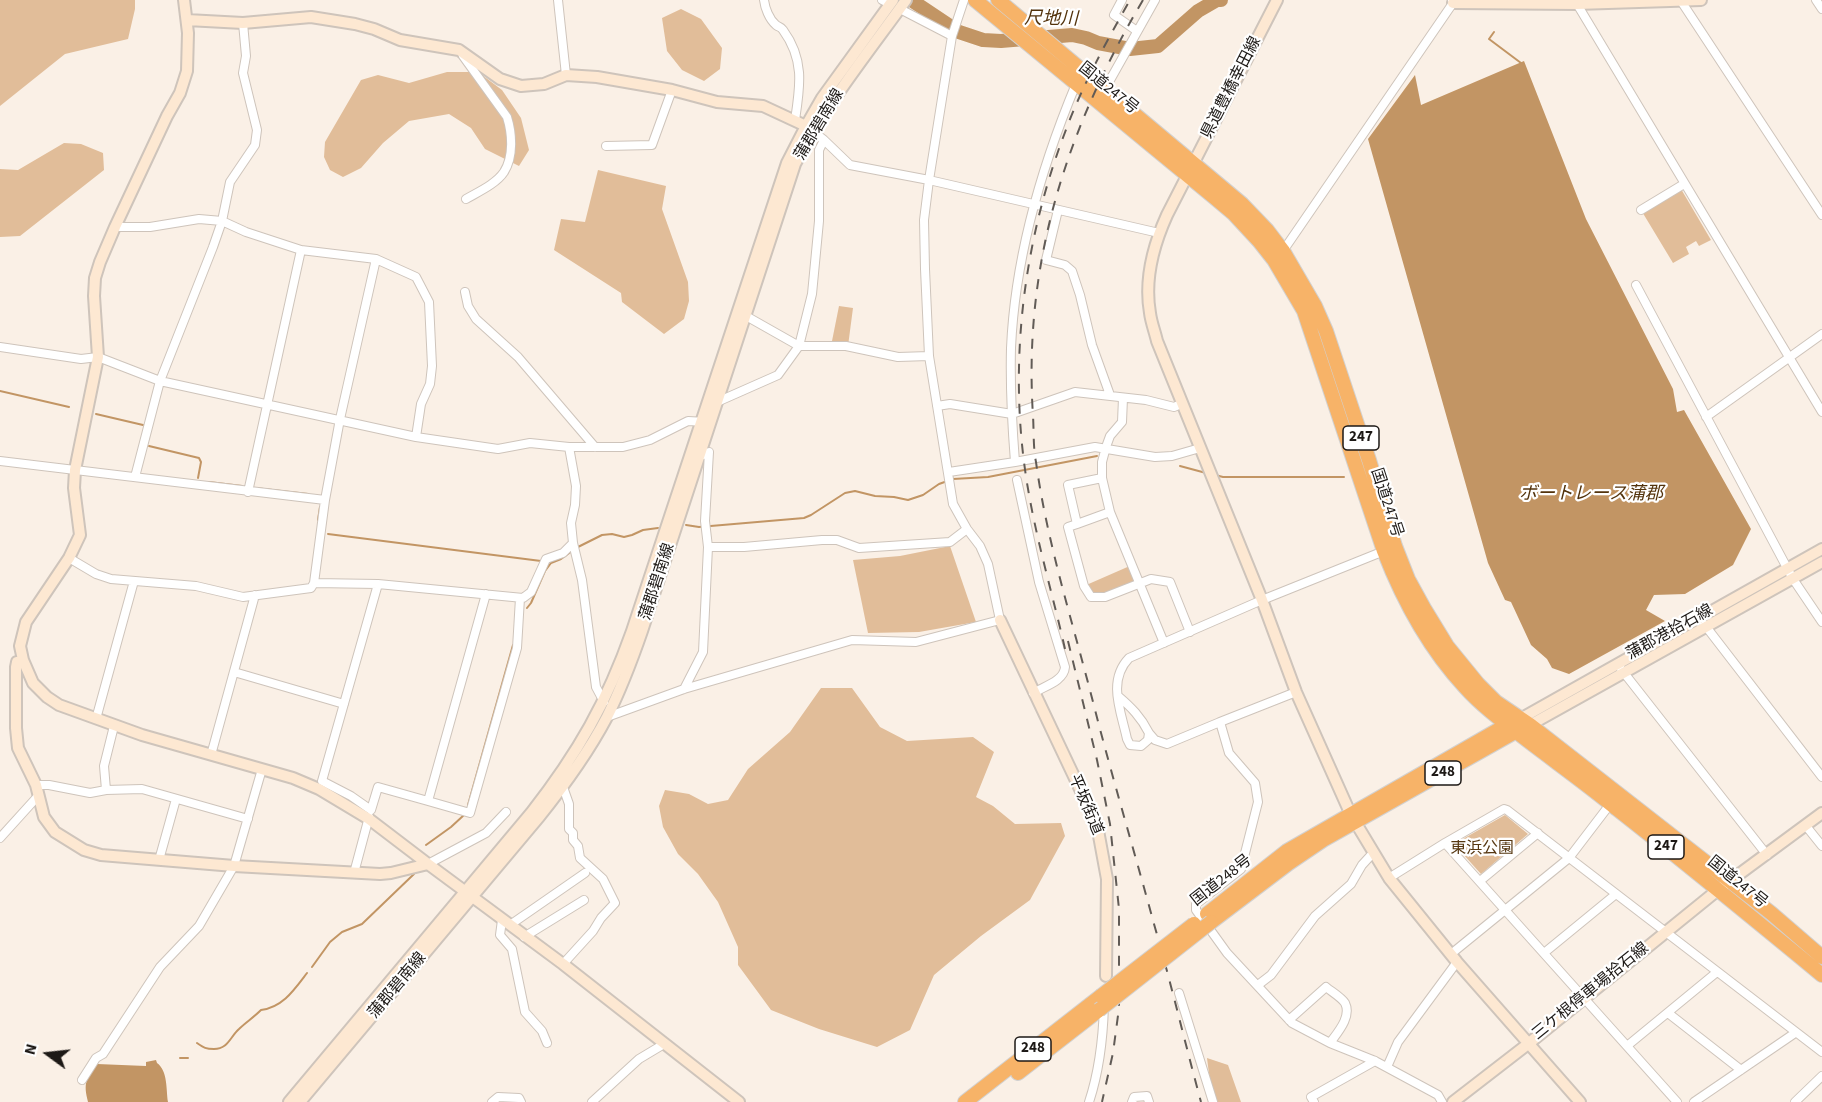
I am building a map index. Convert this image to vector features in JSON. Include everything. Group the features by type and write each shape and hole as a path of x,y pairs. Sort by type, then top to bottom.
{"highway":[{"name":"国道247号","path":"975,0 1076,84 1242,204 1267,230 1315,306 1326,332 1395,546 1408,579 1462,667 1518,725 1611,803 1724,886 1771,913 1822,957"},
{"name":"国道247号","path":"998,0 1105,89 1191,169 1274,260 1304,311 1397,585 1413,616 1465,688 1518,725 1724,886 1822,975"},
{"name":"国道248号","path":"980,1102 1100,1003 1209,918 1354,819 1518,725"},
{"name":"国道248号","path":"965,1102 1100,1003"}],"street":[{"path":"184,0 187,20 188,71 180,93 167,116 100,262 95,278 98,357 75,470 74,488 80,535 69,558 26,622 20,646 23,662 33,683 59,705 114,726 293,778 370,814"},
{"path":"558,0 566,75"},
{"path":"764,0 765,8 774,23 782,28 798,59 801,84 795,120"},
{"name":"平坂街道","path":"964,0 953,32 929,180 924,230 929,356 953,504 980,546 988,564 1000,620 1097,825 1107,879 1106,976 1104,1024 1089,1102"},
{"path":"1122,0 1113,15 1137,31"},
{"path":"1105,89 1155,0"},
{"path":"1282,251 1452,1 1577,4 1701,0"},
{"path":"1816,0 1822,9"},
{"path":"1681,1 1822,214"},
{"path":"896,2 953,32"},
{"name":"蒲郡碧南線","path":"289,1102 563,787 606,717 628,670 642,631 699,456 706,422 717,402 792,173 809,129 822,98 896,2"},
{"name":"県道豊橋幸田線","path":"1275,3 1159,233 1153,250 1148,293 1150,314 1157,341 1262,600 1296,692 1354,819 1389,878 1454,958 1580,1102"},
{"path":"1577,4 1822,412"},
{"path":"187,20 243,23 310,17 374,29 400,40 459,50 500,79 521,86 544,84 566,75 597,77 672,90 717,102 763,106 809,129 850,165 929,180 1159,233"},
{"path":"135,477 160,381 222,221 230,182 255,145 257,130 243,73 246,56 243,23"},
{"path":"459,50 507,117 512,142 504,172 466,200"},
{"path":"1015,462 1011,347 1019,274 1033,205 1056,133 1076,84"},
{"path":"606,146 652,145 672,90"},
{"name":"蒲郡碧南線","path":"300,1102 469,894 560,776 604,702 633,631 706,422 780,181 787,163 809,129"},
{"path":"717,402 778,375 799,346 812,294 819,221 819,150 824,140"},
{"path":"1641,210 1684,184"},
{"path":"1058,210 1046,260 1065,265 1072,271 1092,345 1110,395"},
{"path":"116,227 150,227 199,219 222,221 246,232 301,250 376,259 416,277 429,302 432,366 430,384 421,404 416,437"},
{"path":"248,492 301,250"},
{"path":"69,558 96,574 111,579 196,586 243,597 311,588 314,583 325,500 340,419 376,259"},
{"path":"1635,285 1793,579 1822,622"},
{"path":"465,292 468,306 476,319 518,357 595,447"},
{"path":"746,316 799,346 846,346 898,357 929,356"},
{"path":"1706,417 1822,334"},
{"path":"0,347 81,359 98,357 160,381 416,437 498,449 530,443 569,447 623,447 650,440 687,421 706,422"},
{"path":"937,406 950,404 1012,414 1076,392 1146,400 1174,407 1181,404"},
{"path":"1123,398 1122,422 1110,436 1106,447 1102,462 1102,478 1110,512 1164,643"},
{"path":"569,447 576,486 571,523 574,548 582,580 596,687 604,702"},
{"path":"950,477 1095,447 1106,447 1155,457 1172,456 1200,448"},
{"path":"684,689 703,652 708,548 706,527 709,452 699,456"},
{"path":"0,461 325,500"},
{"path":"1077,524 1068,485 1102,478"},
{"path":"1017,480 1039,582 1065,667 1065,674 1061,678 1033,693"},
{"path":"1110,512 1068,528 1084,586 1091,597 1105,597 1151,579 1170,582 1190,632"},
{"path":"708,548 744,548 822,540 837,540 859,548 950,542 967,529"},
{"path":"314,583 378,584 523,598 531,592 546,559 574,548"},
{"name":"蒲郡港拾石線","path":"1518,725 1617,663 1822,549"},
{"path":"1149,733 1148,740 1141,746 1130,745 1127,739 1116,684 1121,666 1129,658 1262,600 1384,551"},
{"name":"蒲郡港拾石線","path":"1518,725 1623,674 1822,562"},
{"path":"96,719 134,581"},
{"path":"378,584 322,781 351,796 428,864 563,964 739,1102"},
{"path":"428,801 486,594"},
{"path":"211,755 255,595"},
{"path":"354,873 378,788 470,813 517,648 520,598"},
{"path":"1698,618 1822,777"},
{"path":"606,717 684,689 852,640 916,642 1000,620"},
{"path":"23,662 16,662 18,748 37,790 44,817 55,832 84,850 101,855 159,860 380,874 428,864 486,832 506,812"},
{"path":"1617,663 1623,674 1767,855"},
{"path":"234,672 344,704"},
{"path":"1118,696 1133,708 1155,740 1167,744 1296,692"},
{"path":"1220,722 1229,753 1255,783 1258,802 1241,869 1197,904 1196,910 1227,953 1288,1020 1330,1043 1388,1067 1438,1095 1442,1102"},
{"path":"106,790 104,766 114,726"},
{"path":"82,1080 96,1058 103,1054 160,967 199,926 234,866 262,770"},
{"path":"0,838 37,790 49,785 90,793 142,789 248,819"},
{"path":"563,787 569,804 569,829 578,846 580,858 603,879 615,903 563,964"},
{"path":"159,860 176,799"},
{"path":"1388,1067 1398,1042 1454,958 1506,910 1569,858 1611,803"},
{"path":"1389,878 1504,809 1822,1053"},
{"name":"三ケ根停車場拾石線","path":"1453,1102 1665,932 1822,813"},
{"path":"1806,826 1822,846"},
{"path":"1480,880 1538,833"},
{"path":"1445,843 1677,1102"},
{"path":"1258,985 1271,975 1315,916 1351,884 1362,865 1373,853"},
{"path":"547,1043 542,1031 525,1012 512,950 500,934 506,923 585,873"},
{"path":"1544,952 1616,894"},
{"path":"524,937 584,900"},
{"path":"1627,1046 1718,972"},
{"path":"1288,1020 1326,987 1344,1001 1347,1007 1345,1022 1330,1043"},
{"path":"1179,993 1213,1102"},
{"path":"1668,1013 1742,1070"},
{"path":"1694,1102 1795,1033"},
{"path":"592,1102 639,1059 664,1044"},
{"path":"1314,1102 1311,1097 1375,1061"},
{"path":"1795,1102 1822,1076"},
{"path":"1132,1102 1134,1097 1147,1096 1149,1102"},
{"path":"492,1102 498,1097 519,1098 521,1102"}],"green space":[{"path":"0,0 135,0 135,9 128,39 65,54 0,106"},
{"path":"681,9 701,19 722,48 720,69 704,81 682,70 667,51 662,18"},
{"path":"447,72 478,72 502,90 521,118 529,150 519,166 485,149 471,128 449,114 409,121 383,143 361,168 343,177 330,170 324,157 325,142 361,80 378,75 409,83"},
{"path":"64,143 81,144 103,153 104,170 20,236 0,237 0,169 18,170"},
{"path":"598,170 666,186 662,209 688,282 689,301 684,319 664,334 622,302 621,293 554,250 561,219 585,222"},
{"path":"1681,189 1711,240 1699,246 1696,241 1686,247 1689,254 1673,263 1641,210"},
{"path":"839,306 853,308 848,346 831,346"},
{"path":"950,546 976,622 919,632 868,633 853,560 900,556"},
{"path":"1132,565 1140,584 1091,597 1084,586"},
{"path":"821,688 852,688 880,727 907,741 973,737 994,752 976,797 993,806 1015,824 1061,823 1065,836 1030,900 934,975 910,1030 877,1047 819,1029 771,1010 738,965 738,947 718,902 698,874 678,854 663,827 659,806 665,790 689,794 708,804 728,800 748,769 790,732"},
{"name":"東浜公園","path":"1505,815 1528,834 1481,874 1454,844"},
{"path":"1207,1058 1228,1065 1241,1102 1216,1102"}],"water":[{"name":"ボートレース蒲郡","path":"1524,61 1586,219 1673,389 1677,412 1684,410 1751,529 1733,565 1685,594 1654,595 1646,610 1665,621 1569,674 1552,668 1547,659 1531,645 1511,602 1505,600 1488,563 1368,139 1415,75 1421,105"},
{"path":"156,1060 165,1075 168,1102 88,1102 86,1081 97,1064 146,1066 146,1062"}],"waterway":[{"name":"尺地川","path":"911,0 959,32 983,40 1001,41 1072,35 1130,49 1158,46 1198,11 1221,0"},
{"path":"1494,32 1489,39 1521,63"},
{"path":"0,391 69,407"},
{"path":"96,414 143,425"},
{"path":"149,446 199,458 201,462 198,478"},
{"path":"686,525 699,527 804,518 845,493 855,491 908,500 923,495 939,484 953,479 988,477 1097,456"},
{"path":"1180,466 1206,473"},
{"path":"1215,475 1223,477 1344,477"},
{"path":"209,482 242,486"},
{"path":"255,488 308,494"},
{"path":"318,520 320,507"},
{"path":"576,548 602,535 612,534 624,537 643,530 658,528"},
{"path":"328,534 541,561"},
{"path":"527,608 551,563 572,551"},
{"path":"468,805 513,645"},
{"path":"426,845 464,815"},
{"path":"312,967 330,942 342,932 362,924 414,874"},
{"path":"197,1043 209,1049 223,1047 261,1010 276,1005 287,997 307,973"},
{"path":"180,1058 188,1058"}],"railway":[{"path":"1065,649 1037,533 1024,462 1019,379 1024,296 1039,214 1064,135 1094,66 1130,0"},
{"path":"1143,0 1092,98 1055,200 1043,252 1035,305 1032,360 1034,445 1047,523 1061,583 1201,1102"},
{"path":"1068,641 1110,824 1119,909 1119,1008 1113,1053 1102,1102"}]}
